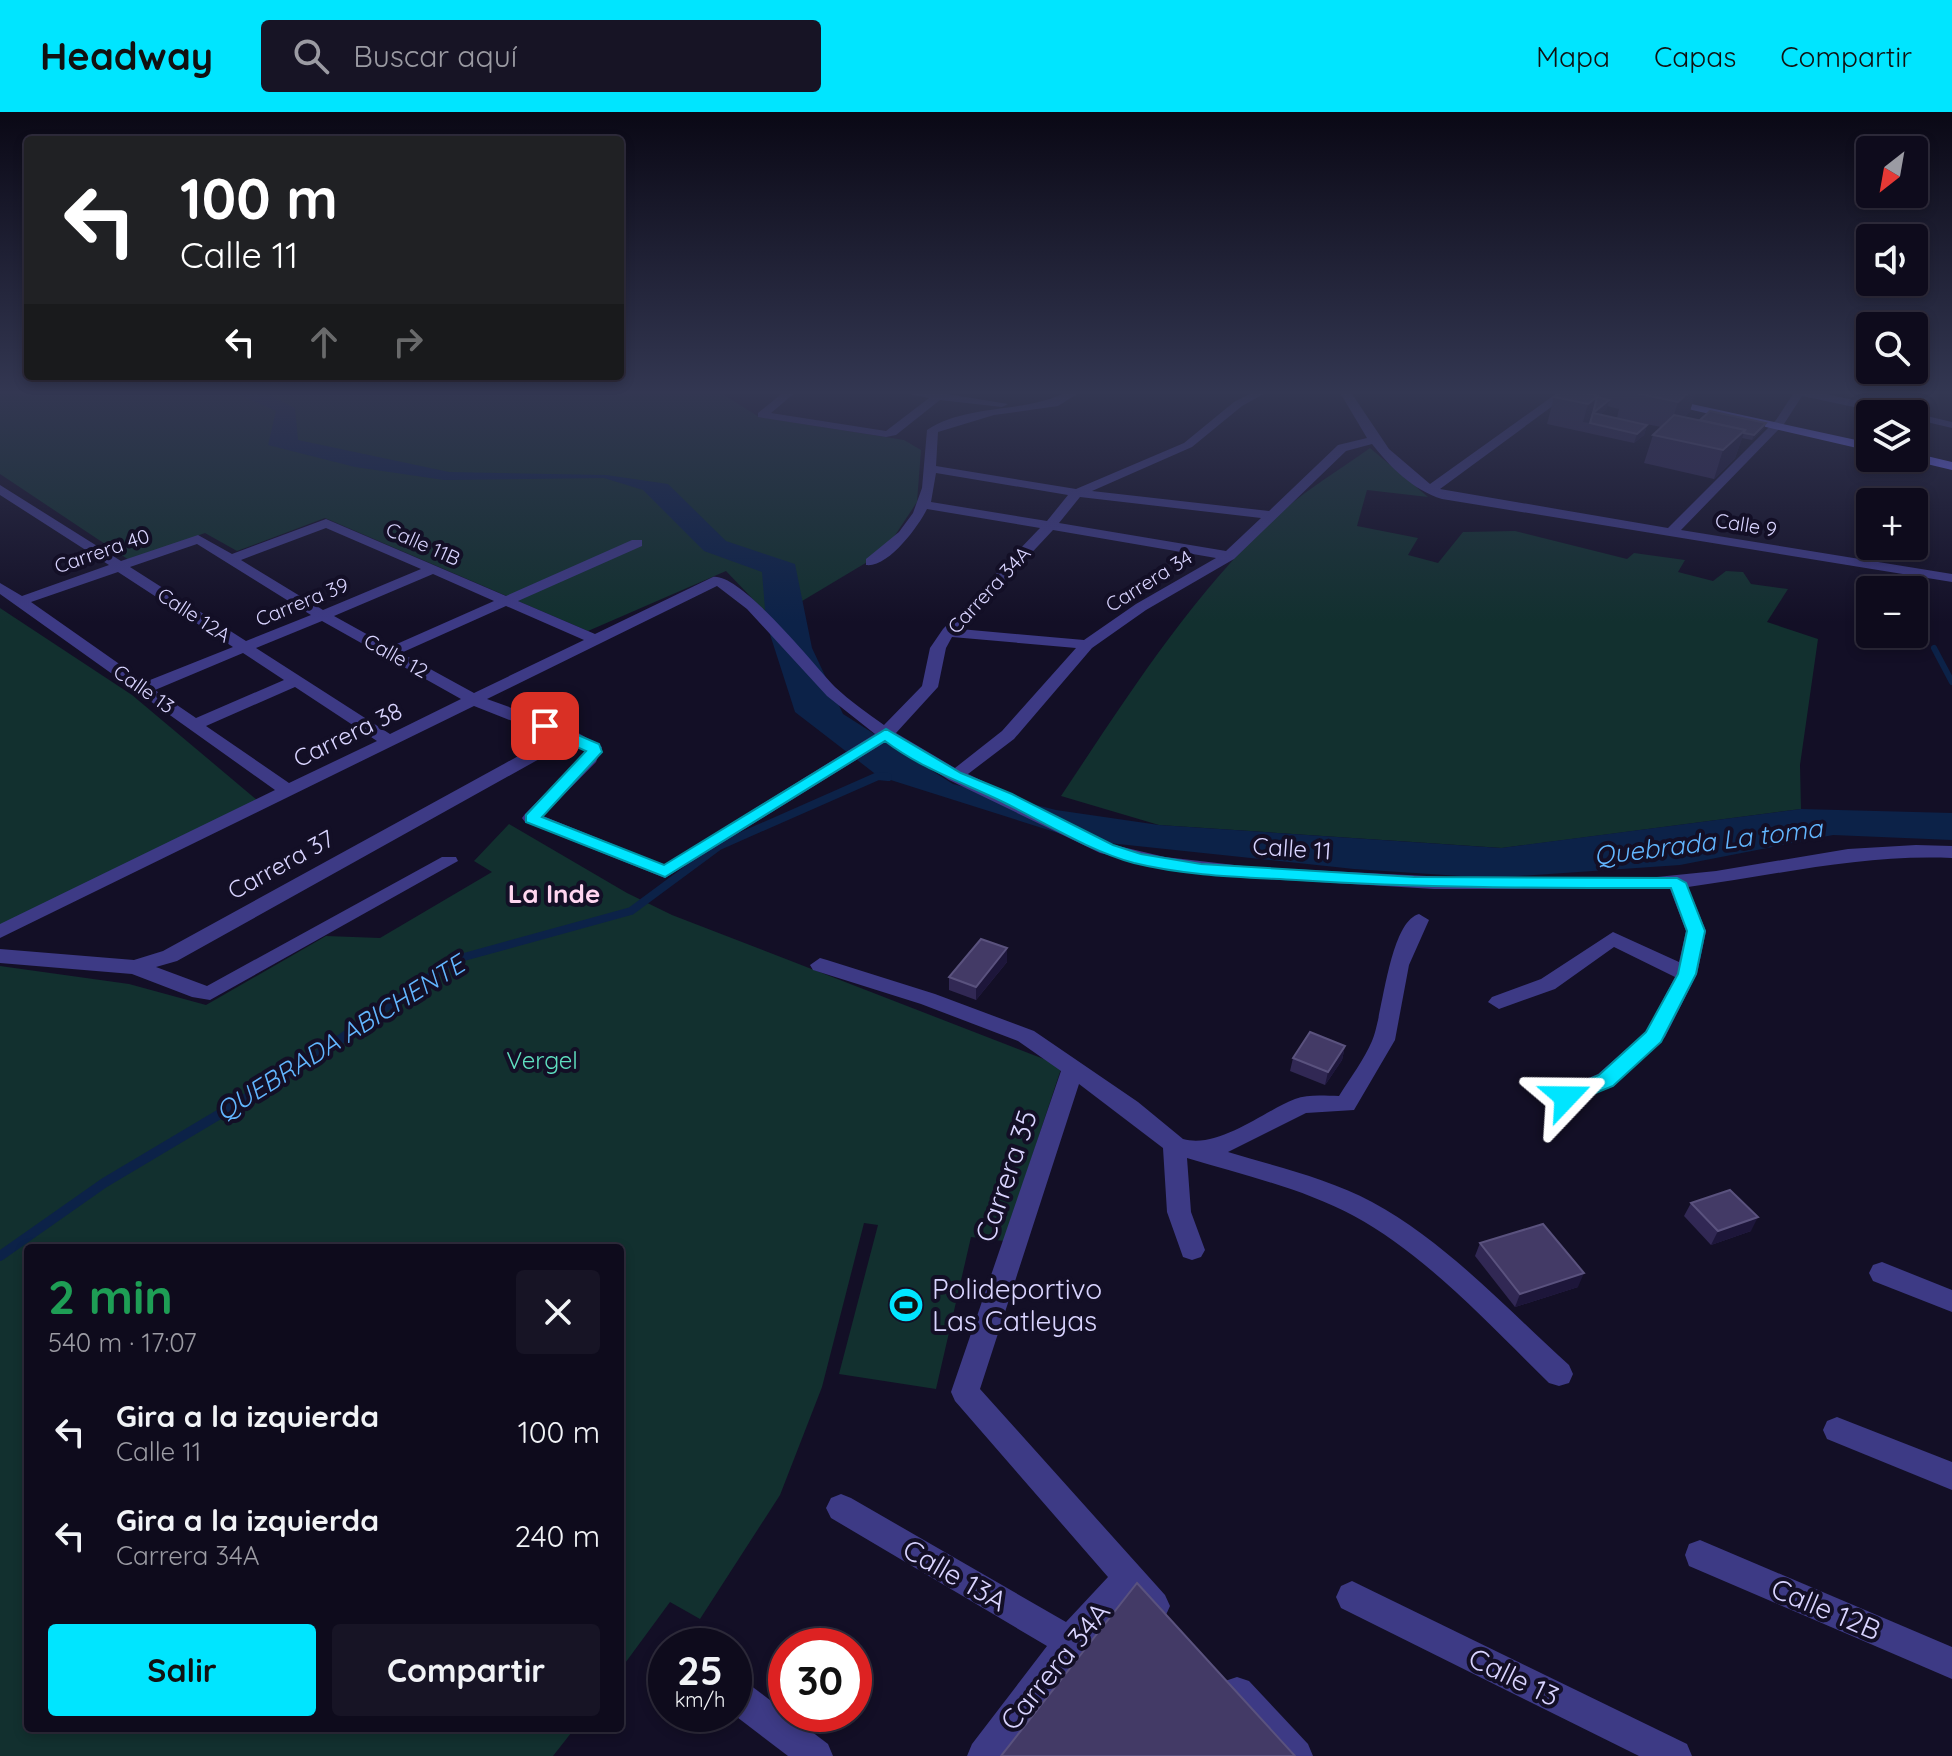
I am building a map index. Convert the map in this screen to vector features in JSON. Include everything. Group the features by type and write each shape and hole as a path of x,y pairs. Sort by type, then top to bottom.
{"street":[{"name":"Carrera 34A","path":"665,872 884,735 930,687 938,648 948,632 1049,527 1077,493 1135,468"},
{"name":"Carrera 34","path":"955,776 1008,735 1087,645 1141,607 1229,556 1321,468"},
{"name":"Calle 9","path":"1401,468 1430,490 1462,500 1952,578"},
{"path":"1430,490 1461,468"},
{"path":"1669,534 1734,468"},
{"path":"871,562 896,545 926,505 931,469 1077,493 1270,515"},
{"name":"Calle 12A","path":"0,489 389,741"},
{"path":"926,505 1229,556"},
{"name":"Calle 11B","path":"233,558 326,523 596,640"},
{"name":"Carrera 40","path":"20,601 198,539"},
{"name":"Calle 12","path":"198,539 322,615 474,700 594,747 590,758 531,818 665,872"},
{"path":"390,652 637,543"},
{"name":"Carrera 39","path":"143,689 432,570"},
{"name":"Calle 11","path":"718,580 747,600 761,619 847,706 914,755 1007,797 1107,849 1139,859 1201,869 1414,883 1677,883 1847,853 1902,848 1952,852"},
{"name":"Carrera 38","path":"0,932 718,580"},
{"name":"Calle 13","path":"0,587 288,791"},
{"path":"948,632 1087,645"},
{"path":"194,725 295,681"},
{"name":"Carrera 37","path":"0,956 135,967 170,956 569,735"},
{"path":"135,967 199,992 210,993 449,861"},
{"path":"1566,1097 1606,1080 1654,1037 1687,974 1696,931 1677,883"},
{"path":"1182,1147 1222,1145 1303,1105 1346,1104 1384,1040 1399,965 1419,920"},
{"path":"1499,1002 1548,984 1613,938 1687,974"},
{"path":"820,965 928,999 1026,1036 1182,1147 1320,1189 1365,1210 1444,1266 1559,1374"},
{"name":"Carrera 35","path":"1072,1071 965,1392 1128,1577"},
{"path":"1182,1147 1174,1196 1179,1222 1192,1250"},
{"path":"1882,1273 1952,1301"},
{"path":"1837,1430 1952,1476"},
{"name":"Calle 13A","path":"841,1508 1070,1642"},
{"name":"Calle 12B","path":"1700,1555 1952,1663"},
{"name":"Carrera 34A","path":"984,1756 1070,1642 1128,1577"},
{"path":"1128,1577 1180,1633"},
{"name":"Calle 13","path":"1352,1597 1675,1756"},
{"path":"1212,1667 1296,1756"},
{"path":"752,1708 816,1756"}],"green space":[{"path":"0,468 920,468 917,502 884,552 772,619 726,571 588,631 325,518 237,551 205,533 129,560 0,474"},
{"path":"1341,468 1393,468 1428,497 1367,490 1357,526 1418,538 1408,555 1438,563 1463,532 1515,531 1627,559 1634,553 1685,560 1678,572 1713,581 1726,571 1743,572 1751,584 1788,589 1767,622 1818,639 1800,765 1801,809 1502,848 1159,825 1061,796 1185,617 1241,551 1307,491"},
{"path":"0,608 132,695 257,800 0,925"},
{"name":"Vergel","path":"509,824 627,893 672,915 1062,1066 1004,1241 971,1237 936,1389 839,1374 878,1225 864,1223 822,1387 780,1495 700,1619 670,1602 624,1665 624,1244 24,1244 24,1732 572,1732 553,1756 0,1756 0,966 129,984 206,1005 326,936 380,938 492,872 474,861"}],"water":[{"name":"Quebrada La toma","path":"360,468 606,475 668,484 726,541 795,564 812,648 843,714 953,784 1056,810 1159,825 1501,848 1801,809 1952,813 1952,840 1833,835 1680,865 1491,878 1354,869 1080,840 878,776 795,712 766,622 762,572 704,551 643,490 604,478 444,480"}],"building":[{"path":"981,939 1007,948 976,987 949,977"},
{"path":"1310,1032 1345,1046 1328,1072 1293,1058"},
{"path":"1730,1190 1758,1217 1718,1231 1691,1203"},
{"path":"1543,1224 1584,1273 1520,1294 1480,1243"},
{"path":"1137,1583 1295,1756 1001,1756"}],"waterway":[{"path":"1934,648 1952,682"},
{"name":"QUEBRADA ABICHENTE","path":"364,1023 453,960 631,911 719,846 878,776 888,777"},
{"name":"QUEBRADA ABICHENTE","path":"0,1256 104,1183 309,1061 367,1021"}],"place":[{"name":"Polideportivo Las Catleyas","path":"906,1305"}],"district":[{"name":"La Inde","path":"554,894"}],"route":[{"path":"545,726 594,747 594,752 531,814 531,818 665,872 886,734 914,755 955,776 1007,797 1107,849 1139,859 1201,869 1414,883 1677,883 1696,931 1687,974 1654,1037 1606,1080 1566,1097"}]}
